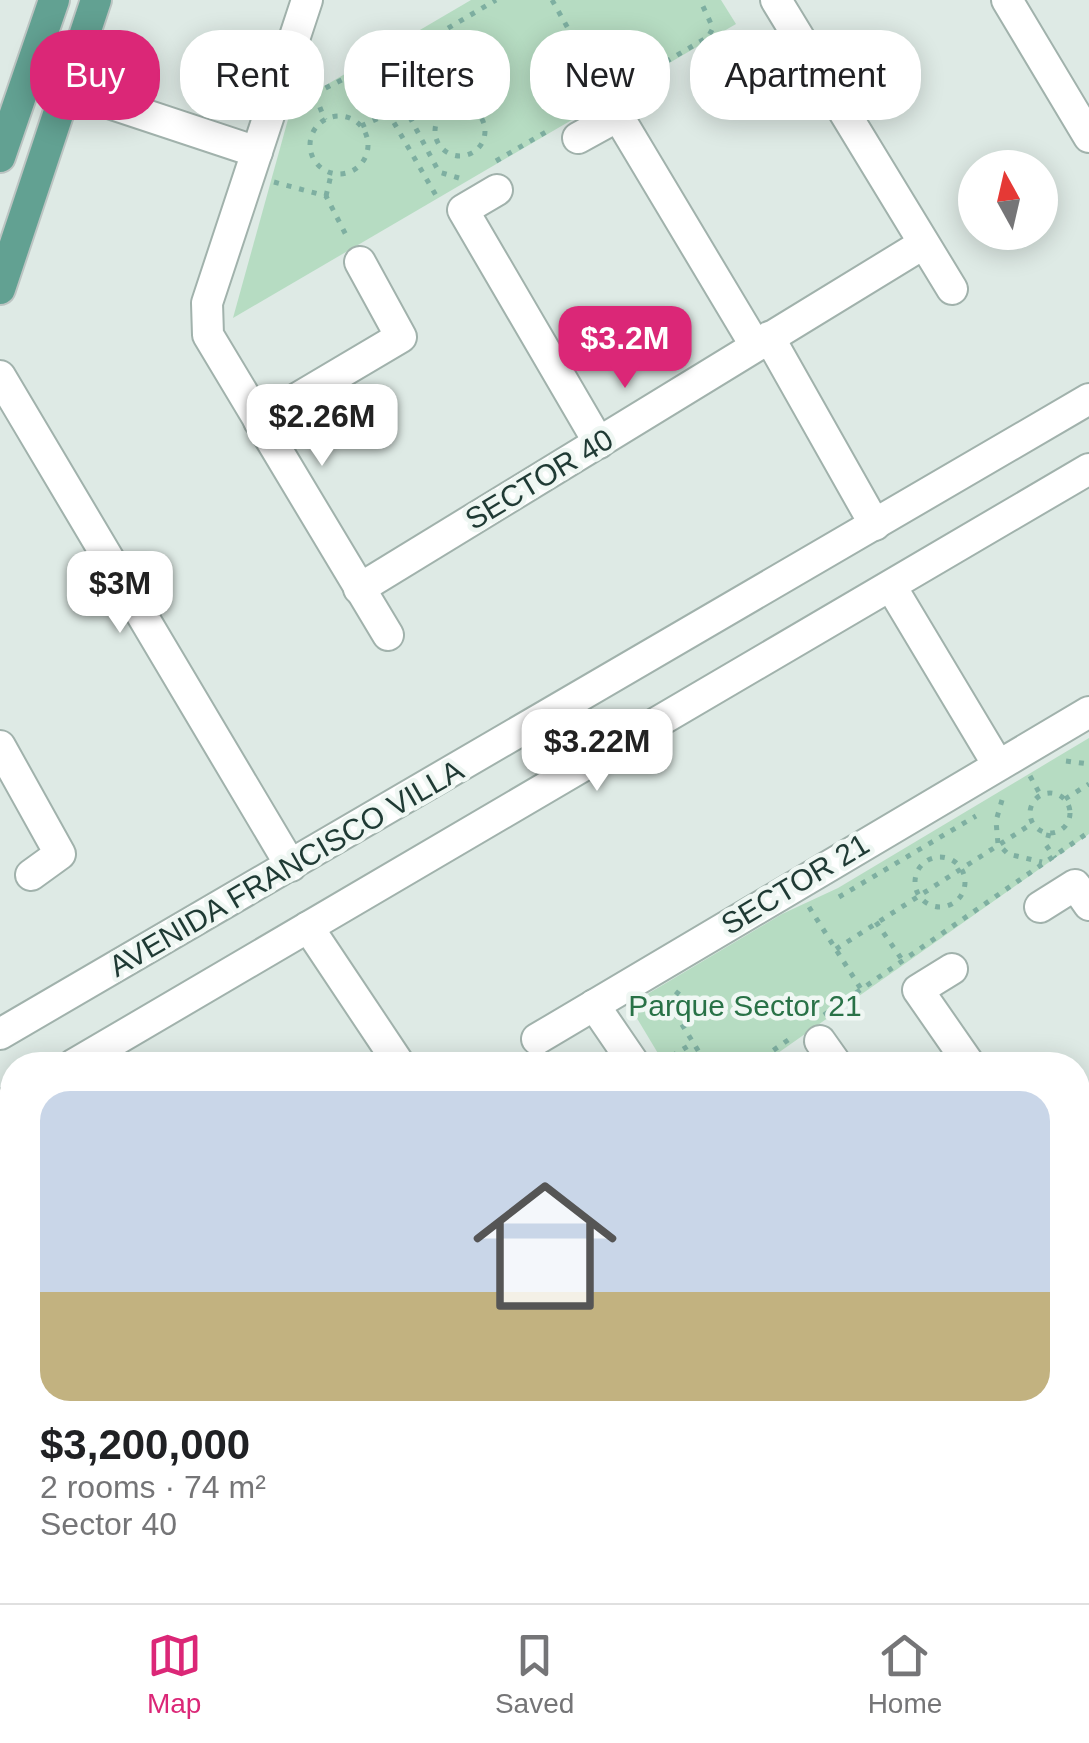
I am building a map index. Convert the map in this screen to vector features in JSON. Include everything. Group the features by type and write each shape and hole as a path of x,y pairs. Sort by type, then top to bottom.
{"main road":[{"path":"0,157 54,0"},
{"path":"86,30 96,0"},
{"path":"0,290 56,120"}],"street":[{"path":"307,0 206,303 208,335 388,635"},
{"path":"776,0 952,289"},
{"path":"1007,0 1089,137"},
{"path":"570,130 618,116 874,524"},
{"path":"144,120 254,164"},
{"path":"485,177 464,210 600,443"},
{"name":"SECTOR 40","path":"359,589 923,244"},
{"path":"259,422 402,338 360,262"},
{"path":"0,376 291,866"},
{"name":"AVENIDA FRANCISCO VILLA","path":"0,1034 1089,399"},
{"name":"AVENIDA FRANCISCO VILLA","path":"95,1052 1089,469"},
{"path":"892,588 998,765"},
{"name":"SECTOR 21","path":"537,1039 594,1005 800,902 998,765 1089,712"},
{"path":"0,746 60,854 32,875"},
{"path":"1040,907 1075,884 1089,904"},
{"path":"308,928 391,1052"},
{"path":"952,968 918,990 961,1052"},
{"path":"594,1005 626,1052"}],"path":[{"path":"445,30 496,0"},
{"path":"552,0 569,30"},
{"path":"670,59 708,36 713,28 700,0"},
{"path":"335,116 360,126 368,143 364,161 349,173 331,174 315,162 310,144 312,134 335,116"},
{"path":"360,126 374,120"},
{"path":"391,120 436,198 464,210"},
{"path":"411,120 439,172 455,179 485,177 570,130"},
{"path":"438,120 438,144 460,156 476,151 485,137 483,120"},
{"path":"476,151 485,177"},
{"path":"254,164 326,196 360,262"},
{"path":"326,196 331,174"},
{"path":"861,990 800,902 864,885 1078,754"},
{"path":"1066,761 1089,764"},
{"path":"1064,799 1089,784"},
{"path":"1054,793 1064,799 1070,818 1062,829 1050,833 1033,823 1032,805 1041,796 1054,793"},
{"path":"1002,800 996,821 998,844 1008,854 1045,862"},
{"path":"836,950 1033,823"},
{"path":"788,1052 816,1042 861,990 1089,832"},
{"path":"917,853 923,863"},
{"path":"939,856 961,866 966,882 954,904 930,905 918,894 915,878 923,863 939,856"},
{"path":"876,922 918,990"},
{"path":"690,983 671,1002 699,1052"},
{"path":"679,1052 693,1043"}],"green space":[{"path":"471,0 721,0 736,24 726,30 690,30 690,51 670,63 670,30 530,30 530,120 572,120 233,318 288,120 324,120 324,86 344,74 344,120 510,120 510,30 420,30"},
{"name":"Parque Sector 21","path":"1089,738 1089,834 779,1052 657,1052 629,1005 782,914 838,888"}]}
